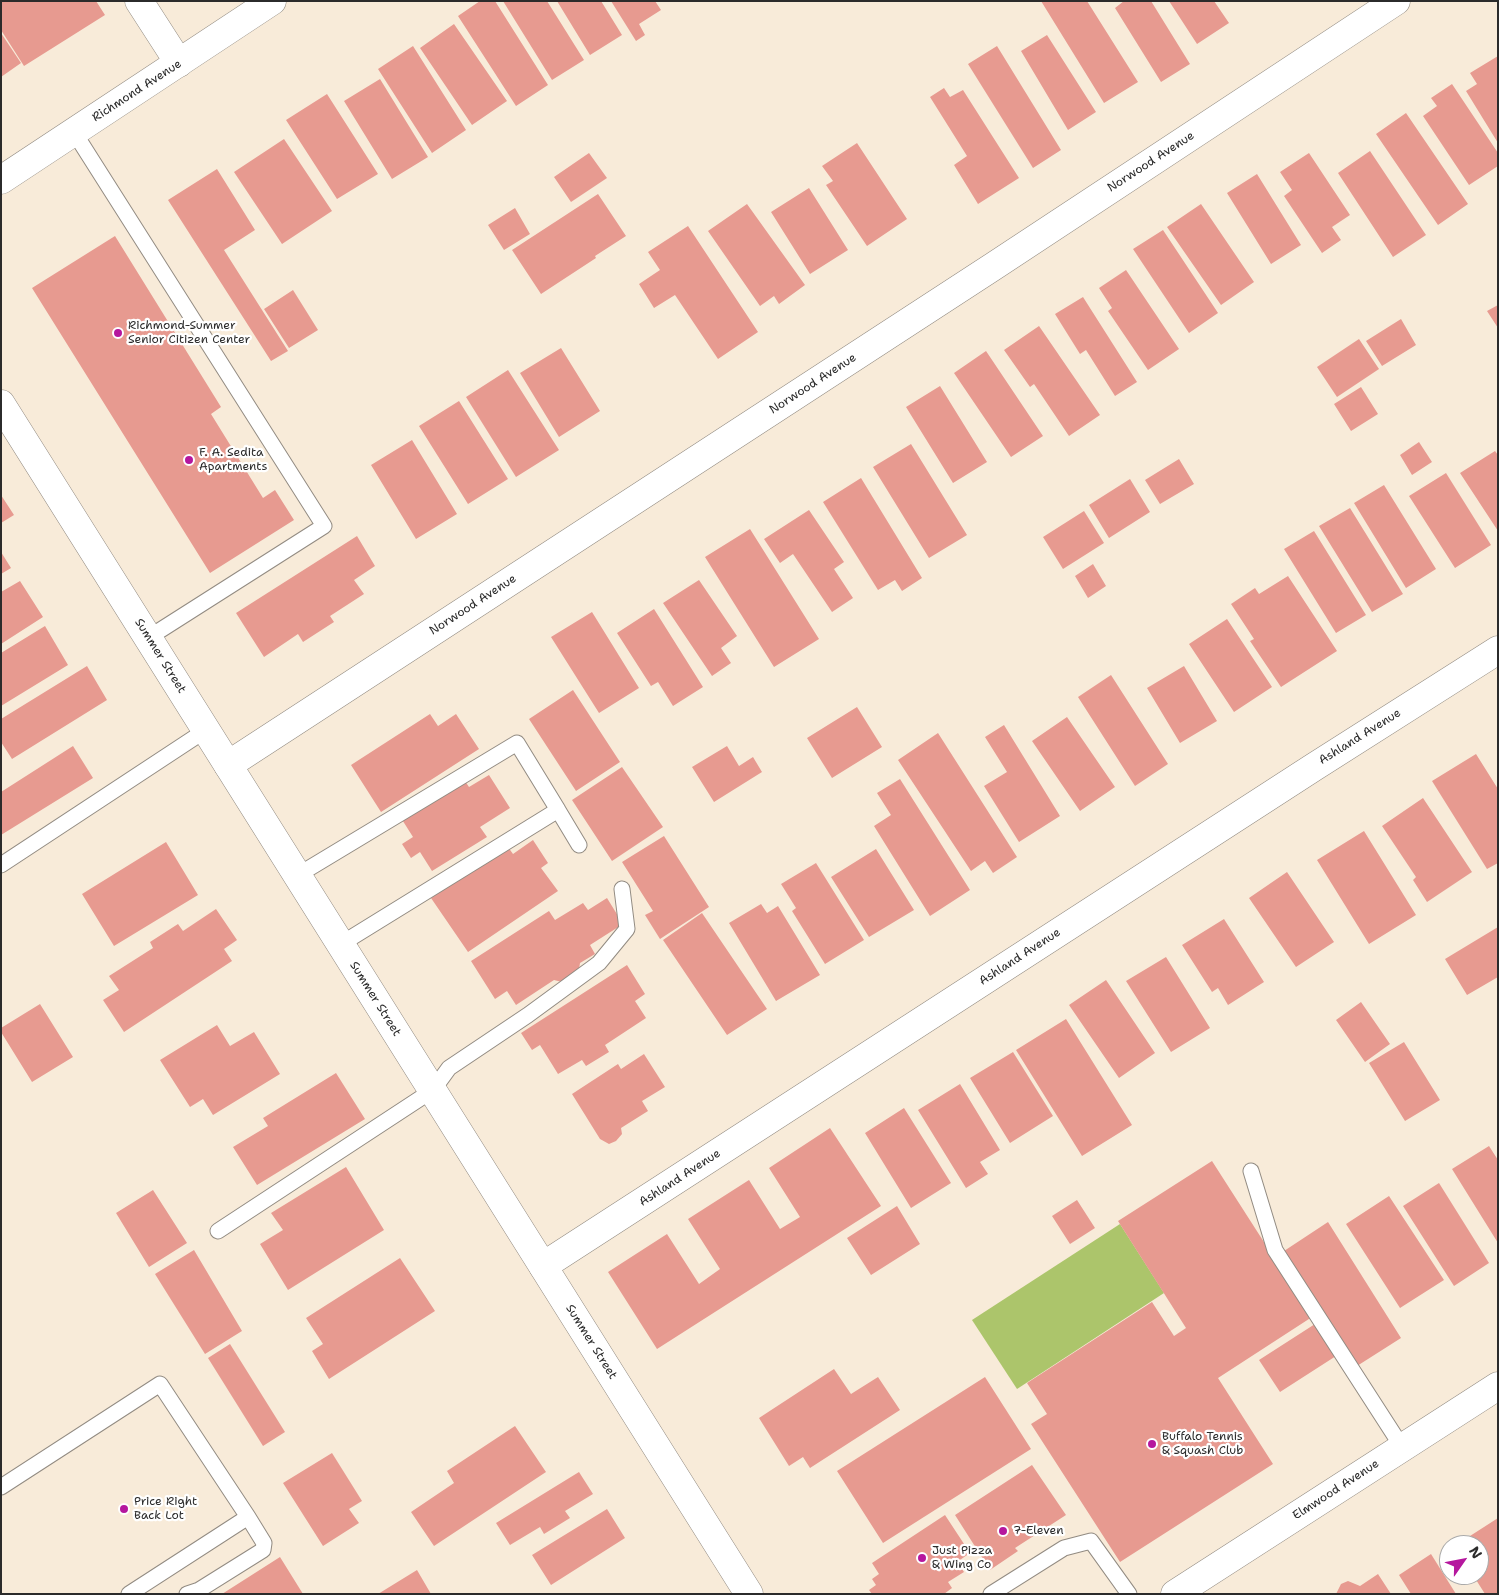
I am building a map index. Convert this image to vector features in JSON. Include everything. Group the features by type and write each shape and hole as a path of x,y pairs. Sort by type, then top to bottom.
{"street":[{"path":"139,1 179,63"},
{"name":"Richmond Avenue","path":"1,180 272,1"},
{"name":"Norwood Avenue","path":"228,765 994,266 1396,1"},
{"name":"Summer Street","path":"1,404 750,1594"},
{"name":"Ashland Avenue","path":"543,1266 1498,650"},
{"name":"Elmwood Avenue","path":"1175,1594 1498,1386"}],"lane":[{"path":"74,132 324,526 148,638"},
{"path":"1,865 206,730"},
{"path":"298,875 517,743 579,845"},
{"path":"341,944 558,810"},
{"path":"218,1231 432,1090 449,1068 528,1015 599,963 627,928 622,889"},
{"path":"1251,1171 1275,1250 1402,1447"},
{"path":"1,1487 160,1384 264,1543 263,1550 199,1590 188,1594"},
{"path":"134,1591 248,1517"},
{"path":"997,1592 1064,1548 1091,1541 1130,1594"},
{"path":"134,1591 155,1594"}],"green space":[{"path":"1120,1224 1164,1293 1017,1389 972,1320"}],"building":[{"path":"1,1 96,1 105,15 24,66 1,30"},
{"path":"480,1 495,1 548,85 516,106 458,16"},
{"path":"503,1 547,1 584,60 552,80"},
{"path":"557,1 601,1 622,35 590,55"},
{"path":"611,1 655,1 661,10 639,24 645,35 636,41"},
{"path":"1041,1 1087,1 1138,82 1104,103"},
{"path":"1124,1 1151,1 1190,64 1161,82 1115,8"},
{"path":"1169,1 1214,1 1229,23 1197,44"},
{"path":"454,24 507,101 472,125 420,48"},
{"path":"1,33 21,63 1,77"},
{"path":"1047,35 1096,112 1068,130 1021,51"},
{"path":"413,46 466,130 432,153 378,69"},
{"path":"997,46 1061,150 1033,168 968,64"},
{"path":"1498,56 1498,143 1466,91 1477,84 1470,73"},
{"path":"380,79 428,157 392,179 344,101"},
{"path":"1452,84 1498,153 1498,166 1469,185 1423,116 1437,106 1431,98"},
{"path":"944,88 950,97 963,90 1019,178 978,204 954,165 967,156 930,97"},
{"path":"327,94 378,174 337,199 286,120"},
{"path":"1406,113 1468,204 1438,225 1376,134"},
{"path":"284,139 332,211 282,244 234,172"},
{"path":"857,143 907,219 867,246 826,185 833,181 822,166"},
{"path":"1370,151 1426,235 1393,257 1338,173"},
{"path":"589,153 607,178 571,202 554,177"},
{"path":"1309,153 1350,215 1332,227 1341,240 1322,253 1284,196 1292,190 1280,172"},
{"path":"217,169 255,230 224,250 288,351 271,361 168,200"},
{"path":"1257,174 1301,245 1271,264 1227,193"},
{"path":"809,188 848,250 810,274 771,212"},
{"path":"598,194 626,236 541,294 512,250"},
{"path":"747,204 805,285 779,304 774,296 760,306 708,231"},
{"path":"1201,204 1254,282 1221,305 1167,227"},
{"path":"515,208 530,234 504,250 488,225"},
{"path":"688,226 758,332 718,359 675,295 654,308 639,284 660,270 648,252"},
{"path":"1163,230 1218,313 1189,333 1133,249"},
{"path":"115,236 221,407 211,414 263,498 275,490 294,520 210,573 32,288"},
{"path":"1126,270 1179,349 1148,370 1108,311 1112,308 1099,288"},
{"path":"293,290 318,330 289,348 264,309"},
{"path":"1083,297 1137,382 1115,396 1086,350 1080,354 1055,314"},
{"path":"1498,305 1498,328 1487,311"},
{"path":"1401,319 1416,345 1382,366 1366,341"},
{"path":"1039,326 1100,415 1069,436 1034,384 1030,387 1004,350"},
{"path":"1359,339 1379,369 1337,397 1317,367"},
{"path":"561,348 600,411 559,437 520,373"},
{"path":"986,351 1043,436 1011,457 954,373"},
{"path":"508,370 559,450 516,477 466,397"},
{"path":"940,386 987,462 953,483 906,407"},
{"path":"1361,387 1378,414 1351,431 1334,404"},
{"path":"459,401 508,479 468,504 419,426"},
{"path":"412,440 457,514 416,539 371,465"},
{"path":"1419,442 1432,462 1412,475 1400,455"},
{"path":"911,444 967,535 929,558 873,467"},
{"path":"1495,451 1498,455 1498,531 1460,473"},
{"path":"1179,459 1194,484 1160,504 1145,480"},
{"path":"1446,473 1491,545 1455,568 1409,496"},
{"path":"861,478 922,578 902,591 895,580 878,590 823,502"},
{"path":"1130,479 1150,512 1109,538 1089,505"},
{"path":"1384,485 1436,569 1406,588 1354,503"},
{"path":"1,495 14,515 1,523"},
{"path":"1350,508 1403,594 1372,612 1319,526"},
{"path":"809,510 844,562 834,569 853,598 832,612 793,554 780,563 764,539"},
{"path":"1084,511 1104,543 1063,569 1043,537"},
{"path":"750,529 819,639 774,667 705,557"},
{"path":"1314,531 1366,615 1336,633 1284,549"},
{"path":"357,536 375,566 354,580 364,594 330,616 334,622 303,642 298,634 264,657 236,613"},
{"path":"1,552 11,568 1,574"},
{"path":"1093,564 1106,586 1088,598 1075,576"},
{"path":"1288,576 1337,651 1281,687 1250,641 1254,639 1231,604 1255,588 1259,594"},
{"path":"699,580 737,636 721,648 731,663 712,676 663,603"},
{"path":"20,581 43,617 1,644 1,592"},
{"path":"654,609 703,687 673,706 658,682 651,686 617,633"},
{"path":"592,612 639,688 599,713 551,637"},
{"path":"1227,619 1272,687 1234,712 1189,644"},
{"path":"45,626 68,665 1,706 1,653"},
{"path":"87,666 107,700 12,759 1,742 1,719"},
{"path":"1184,666 1217,721 1180,743 1147,688"},
{"path":"1111,675 1168,764 1135,786 1078,697"},
{"path":"573,690 620,762 576,791 529,719"},
{"path":"857,707 882,747 832,778 807,738"},
{"path":"430,714 438,726 456,714 479,749 381,812 351,765"},
{"path":"1067,717 1115,787 1080,811 1032,741"},
{"path":"1004,725 1060,816 1019,842 984,786 1007,772 985,737"},
{"path":"938,733 1017,857 993,873 985,861 971,871 898,760"},
{"path":"73,746 93,778 1,835 1,792"},
{"path":"727,746 739,766 753,757 762,772 714,802 692,767"},
{"path":"1476,754 1498,789 1498,863 1487,869 1432,781"},
{"path":"622,767 663,827 612,861 572,800"},
{"path":"489,775 510,808 480,827 487,837 432,871 420,852 411,858 402,844 413,837 401,818 463,778 469,787"},
{"path":"900,779 970,890 930,916 874,826 891,815 877,793"},
{"path":"1423,798 1472,872 1427,902 1413,880 1416,877 1382,826"},
{"path":"1364,831 1416,915 1369,944 1317,860"},
{"path":"664,836 709,907 660,939 645,915 653,911 622,862"},
{"path":"533,840 548,863 541,868 558,891 468,952 431,898 508,847 513,854"},
{"path":"166,842 198,895 114,946 82,894"},
{"path":"876,849 914,910 869,937 831,877"},
{"path":"816,863 864,940 825,964 792,911 796,908 781,884"},
{"path":"1287,872 1334,942 1296,967 1249,898"},
{"path":"607,898 623,924 590,945 595,954 580,963 578,975 566,983 554,980 516,1005 507,991 495,999 471,961 549,911 555,920 583,903 588,910"},
{"path":"761,904 767,913 778,906 820,975 776,1001 729,923"},
{"path":"216,909 237,940 224,949 232,961 124,1032 103,1000 119,990 109,976 153,948 150,942 178,924 183,931"},
{"path":"702,913 767,1009 727,1035 663,940"},
{"path":"1224,919 1264,982 1228,1005 1218,988 1212,992 1182,945"},
{"path":"1498,927 1498,977 1467,995 1445,959"},
{"path":"1166,957 1210,1028 1171,1052 1126,981"},
{"path":"627,965 645,994 635,1001 646,1018 605,1045 609,1052 586,1066 582,1060 558,1074 540,1045 532,1050 521,1033"},
{"path":"1106,980 1155,1053 1119,1078 1069,1005"},
{"path":"1361,1002 1390,1044 1365,1062 1336,1020"},
{"path":"40,1004 73,1057 32,1082 1,1032 1,1028"},
{"path":"1066,1019 1132,1125 1082,1156 1016,1050"},
{"path":"217,1025 230,1046 254,1032 280,1074 213,1115 203,1099 190,1107 160,1060"},
{"path":"1404,1042 1440,1100 1405,1121 1369,1063"},
{"path":"1013,1052 1053,1116 1010,1143 970,1078"},
{"path":"644,1054 665,1087 642,1101 648,1111 621,1128 622,1134 616,1141 609,1144 600,1139 572,1094 618,1064 621,1069"},
{"path":"336,1073 365,1119 257,1185 233,1147 268,1126 263,1118"},
{"path":"960,1084 1000,1150 980,1162 988,1174 966,1188 918,1110"},
{"path":"904,1108 951,1183 911,1208 865,1133"},
{"path":"830,1128 881,1206 657,1349 608,1272 667,1234 699,1284 720,1269 688,1219 749,1180 780,1229 800,1217 769,1168"},
{"path":"1489,1146 1498,1160 1498,1243 1452,1169"},
{"name":"Buffalo Tennis & Squash Club","path":"1212,1161 1312,1317 1218,1378 1273,1464 1120,1562 1031,1424 1047,1414 1027,1383 1152,1302 1174,1336 1186,1328 1118,1221"},
{"path":"346,1167 384,1230 288,1290 260,1244 283,1230 271,1213"},
{"path":"1439,1183 1489,1263 1454,1286 1403,1206"},
{"path":"153,1190 187,1243 149,1267 116,1213"},
{"path":"1389,1196 1444,1280 1400,1308 1346,1224"},
{"path":"1077,1200 1095,1228 1070,1244 1052,1216"},
{"path":"897,1206 920,1244 871,1275 847,1238"},
{"path":"1328,1222 1401,1338 1357,1366 1284,1251"},
{"path":"194,1250 242,1331 205,1354 155,1274"},
{"path":"400,1258 435,1311 329,1379 312,1351 323,1344 306,1318"},
{"path":"1315,1324 1336,1356 1280,1392 1259,1360"},
{"path":"230,1344 285,1432 263,1446 208,1358"},
{"path":"834,1369 851,1394 878,1377 900,1410 810,1468 803,1457 789,1466 759,1418"},
{"path":"985,1377 1031,1449 883,1543 837,1471"},
{"path":"515,1426 546,1472 434,1546 411,1512 454,1483 447,1471"},
{"path":"332,1453 362,1501 349,1509 359,1523 323,1546 283,1483"},
{"name":"7-Eleven","path":"1032,1465 1066,1515 1015,1548 1018,1551 990,1570 955,1515"},
{"path":"579,1472 593,1494 565,1511 570,1518 544,1534 540,1527 510,1545 496,1523"},
{"path":"607,1509 625,1538 551,1585 532,1555"},
{"name":"Just Pizza & Wing Co","path":"945,1515 970,1553 957,1562 964,1572 948,1582 952,1588 944,1594 872,1594 869,1590 876,1585 872,1579 879,1574 872,1563"},
{"path":"1498,1518 1498,1594 1485,1594 1479,1585 1489,1585 1489,1535 1472,1535"},
{"path":"1431,1554 1439,1567 1439,1585 1450,1585 1456,1594 1411,1594 1399,1575"},
{"path":"280,1557 303,1594 222,1594"},
{"path":"417,1570 431,1594 378,1594"},
{"path":"1378,1574 1391,1594 1336,1594 1341,1584 1348,1581 1360,1586"}],"place":[{"name":"Richmond-Summer Senior Citizen Center","path":"118,333"},
{"name":"F. A. Sedita Apartments","path":"189,460"},
{"name":"Buffalo Tennis & Squash Club","path":"1152,1444"},
{"name":"Price Right Back Lot","path":"124,1509"},
{"name":"7-Eleven","path":"1003,1531"},
{"name":"Just Pizza & Wing Co","path":"922,1558"}]}
